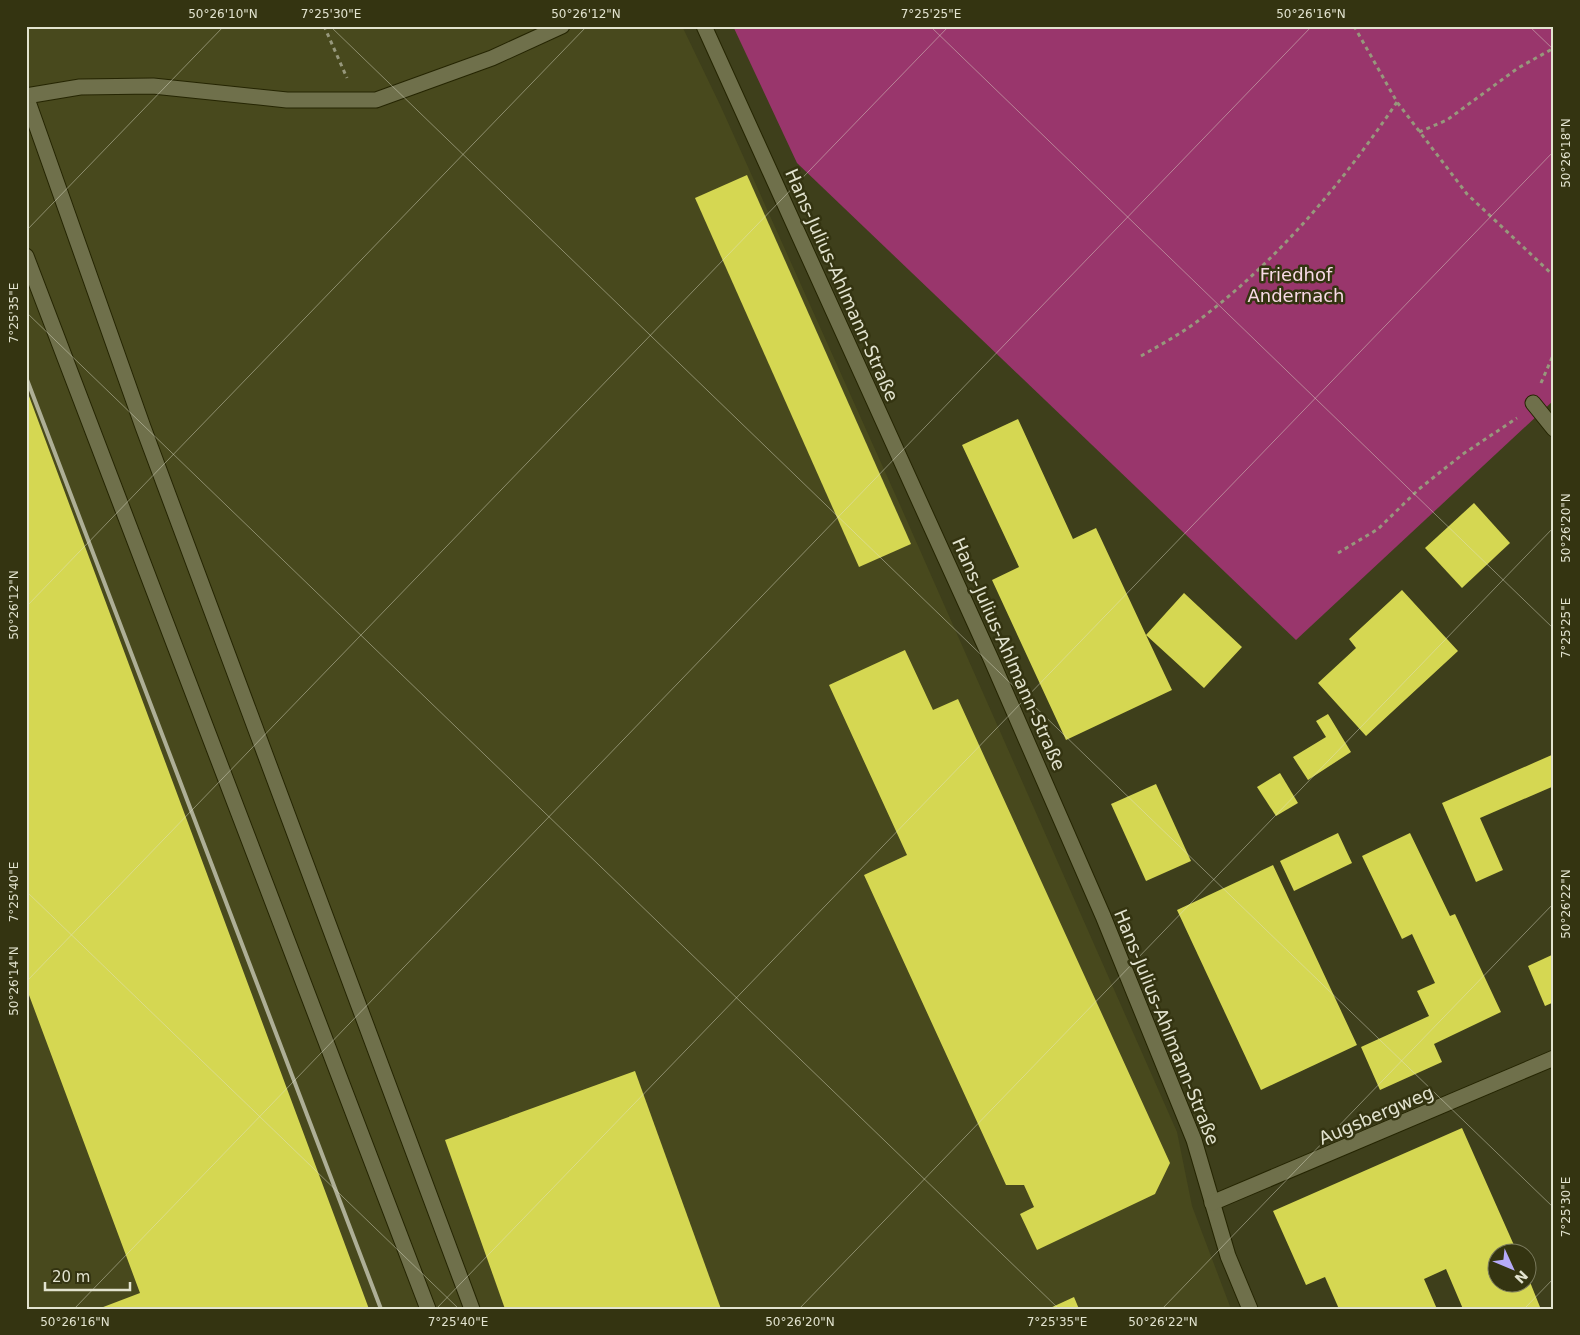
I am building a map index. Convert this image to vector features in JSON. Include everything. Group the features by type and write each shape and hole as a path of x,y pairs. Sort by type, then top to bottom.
{"street":[{"path":"472,1309 143,426 26,96 80,87 153,86 287,100 376,100 492,58 562,26"},
{"name":"Hans-Julius-Ahlmann-Straße","path":"704,26 991,659 1103,916 1194,1140 1228,1256 1250,1309"},
{"path":"26,256 428,1309"},
{"path":"1533,403 1554,429"},
{"name":"Augsbergweg","path":"1212,1203 1554,1058"}],"path":[{"path":"324,26 356,100"},
{"path":"1354,26 1397,102 1467,194 1554,276"},
{"path":"1419,132 1446,120 1518,68 1554,48"},
{"path":"1142,356 1201,318 1244,283 1297,230 1360,156 1397,102"},
{"path":"1338,553 1378,529 1420,489 1462,454 1512,422 1533,403 1554,354"}],"shaded area":[{"path":"26,26 682,26 721,107 900,505 1177,1132 1192,1206 1231,1309 26,1309"}],"green space":[{"name":"Friedhof Andernach","path":"733,26 1554,26 1554,400 1296,640 797,163"}],"building":[{"path":"747,175 911,544 859,567 695,198"},
{"path":"26,388 369,1309 98,1309 140,1293 26,987"},
{"path":"1018,419 1073,539 1096,528 1172,690 1066,740 992,580 1019,567 962,445"},
{"path":"1474,503 1510,543 1462,588 1425,548"},
{"path":"1402,590 1458,651 1366,736 1318,683 1356,648 1349,639"},
{"path":"1184,593 1242,647 1204,688 1146,635"},
{"path":"905,650 933,710 958,699 1170,1163 1155,1194 1037,1250 1020,1214 1034,1207 1024,1185 1006,1185 864,875 907,855 829,685"},
{"path":"1328,714 1351,752 1308,780 1293,757 1326,737 1316,721"},
{"path":"1554,754 1554,786 1480,818 1503,870 1476,882 1442,803"},
{"path":"1280,773 1298,803 1276,816 1257,787"},
{"path":"1156,784 1191,861 1146,881 1111,804"},
{"path":"1338,833 1352,863 1294,891 1280,861"},
{"path":"1410,833 1450,916 1455,914 1501,1012 1434,1044 1442,1062 1380,1090 1361,1047 1429,1016 1417,991 1435,983 1412,934 1402,939 1362,856"},
{"path":"1273,865 1357,1045 1261,1090 1177,910"},
{"path":"1554,954 1554,1002 1545,1006 1528,966"},
{"path":"635,1071 721,1309 505,1309 445,1140"},
{"path":"1462,1128 1513,1242 1488,1242 1488,1292 1534,1292 1540,1307 1536,1309 1463,1309 1446,1269 1424,1279 1437,1309 1339,1309 1325,1277 1306,1285 1273,1211"},
{"path":"1074,1297 1079,1309 1048,1309"}],"railway":[{"path":"26,377 381,1309"}]}
